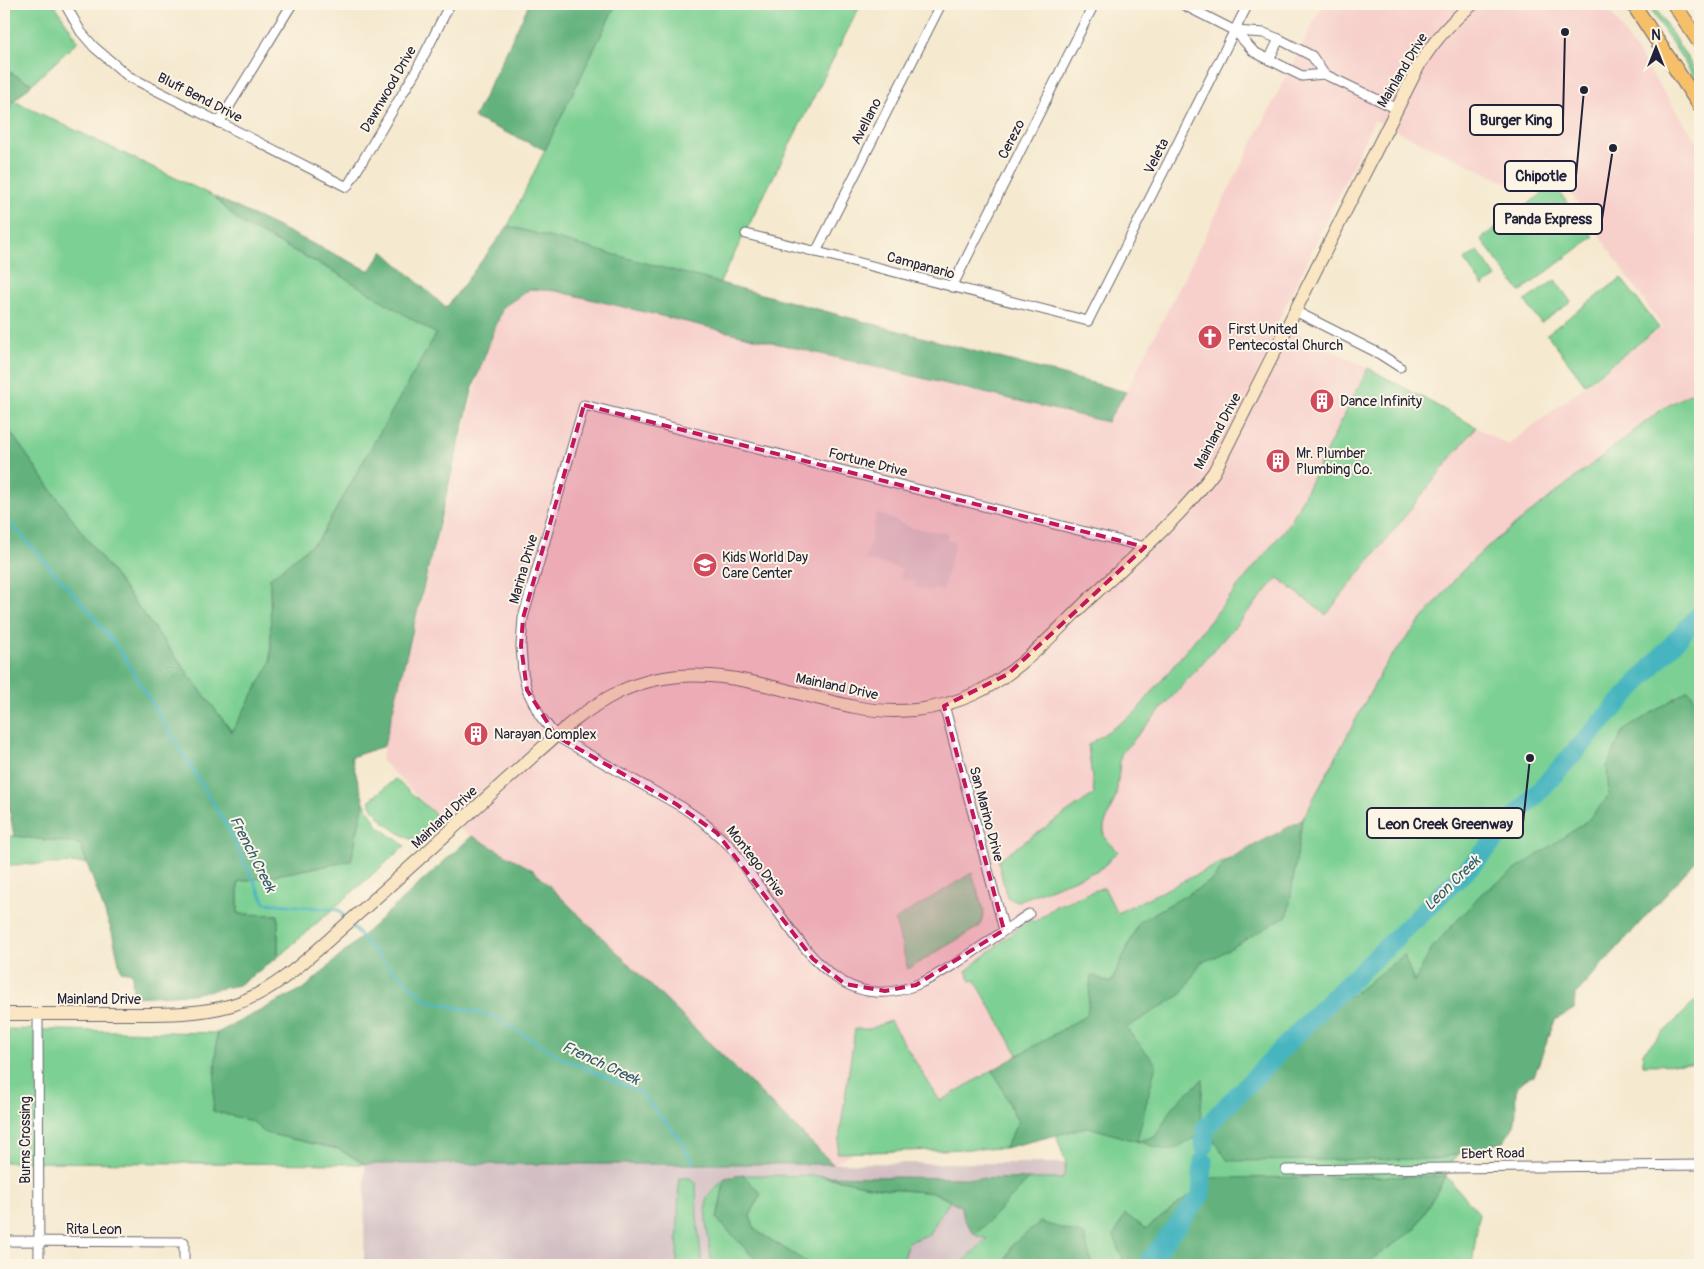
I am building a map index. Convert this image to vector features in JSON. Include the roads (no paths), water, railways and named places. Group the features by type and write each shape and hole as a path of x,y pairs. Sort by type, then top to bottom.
{"main road":[{"name":"Mainland Drive","path":"4,1014 172,1014 213,1010 252,998 288,977 556,736 588,710 621,691 660,678 700,674 740,678 874,710 913,710 944,705 973,694 1008,674 1182,511 1214,472 1395,108 1434,41 1456,17 1473,4"},
{"path":"1632,4 1700,106"},
{"path":"1674,4 1700,43"}],"street":[{"name":"Bluff Bend Drive","path":"65,4 81,32 94,47 128,76 347,187"},
{"path":"220,122 292,4"},
{"name":"Dawnwood Drive","path":"347,187 416,71 450,4"},
{"name":"Avellano","path":"816,252 941,4"},
{"name":"Cerezo","path":"952,287 1094,4"},
{"path":"1182,4 1235,31 1254,52 1269,60 1302,76 1324,74"},
{"name":"Veleta","path":"1088,321 1248,4"},
{"path":"1235,31 1264,32 1312,56 1324,74 1395,108"},
{"path":"1269,60 1279,40"},
{"name":"Campanario","path":"746,234 1088,321"},
{"path":"1295,311 1378,353 1400,367"},
{"name":"Fortune Drive","path":"584,405 1145,547"},
{"name":"Marina Drive","path":"556,736 540,716 527,690 522,673 521,632 584,405"},
{"name":"San Marino Drive","path":"944,705 1004,930"},
{"name":"Montego Drive","path":"556,736 676,804 706,824 731,847 813,959 845,984 865,990 890,991 916,985 935,975 1029,914"},
{"name":"Burns Crossing","path":"38,1014 39,1265"},
{"name":"Ebert Road","path":"1286,1170 1700,1165"},
{"name":"Rita Leon","path":"4,1241 184,1242 184,1265"}],"waterway":[{"name":"French Creek","path":"4,516 89,611 119,649 224,821 265,903 339,910 346,919"},
{"name":"Leon Creek","path":"1204,1146 1205,1128 1319,1011 1473,864 1700,614"},
{"name":"French Creek","path":"350,924 378,956 426,1000 495,1017 562,1058 640,1092 680,1139 693,1163"},
{"name":"Leon Creek","path":"1146,1265 1201,1195 1203,1161"}],"place":[{"name":"Burger King","path":"1565,32"},
{"name":"Chipotle","path":"1584,90"},
{"name":"Panda Express","path":"1613,148"},
{"name":"First United Pentecostal Church","path":"1210,337"},
{"name":"Dance Infinity","path":"1322,401"},
{"name":"Mr. Plumber Plumbing Co.","path":"1278,461"},
{"name":"Kids World Day Care Center","path":"705,565"},
{"name":"Narayan Complex","path":"476,734"},
{"name":"Leon Creek Greenway","path":"1530,758"}]}
